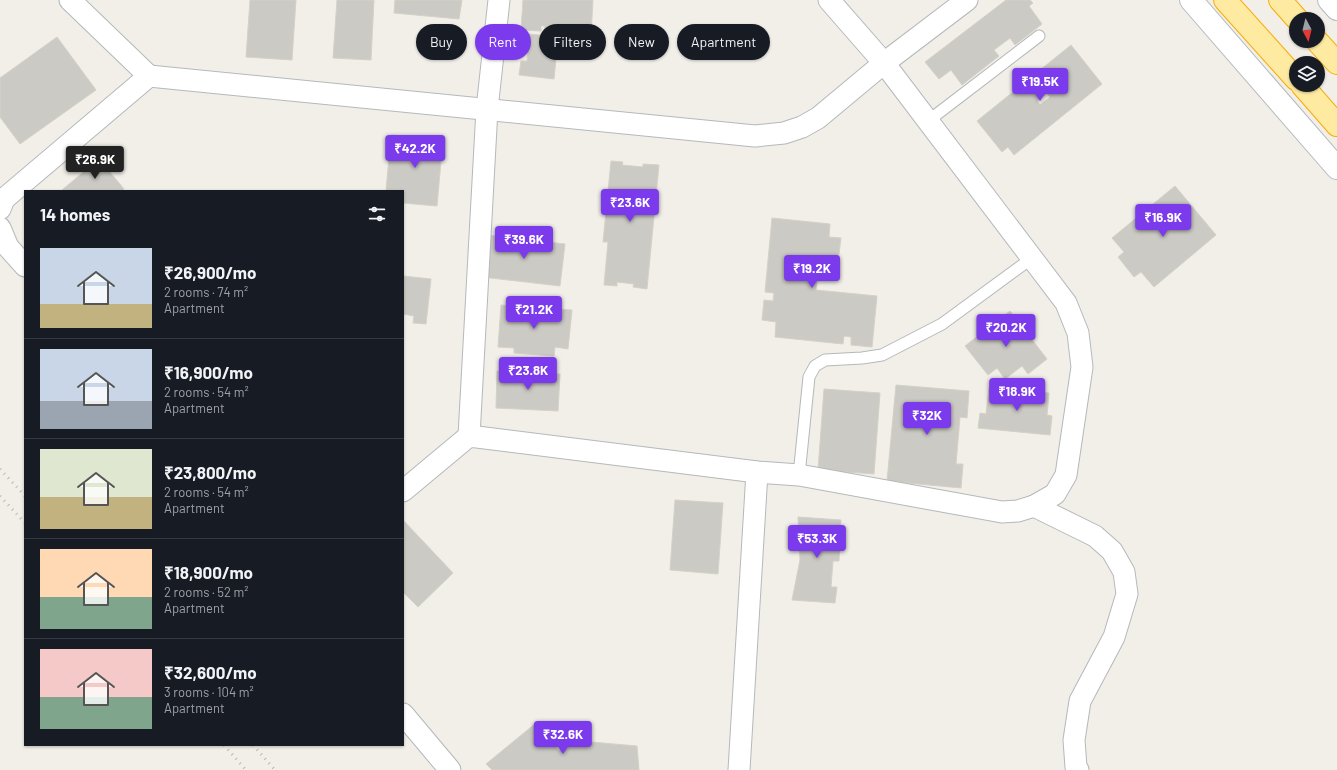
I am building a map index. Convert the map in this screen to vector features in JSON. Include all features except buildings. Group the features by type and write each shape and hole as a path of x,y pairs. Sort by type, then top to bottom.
{"highway":[{"path":"1226,0 1289,71"},
{"path":"1280,0 1291,12"},
{"path":"1323,48 1337,63"},
{"path":"1308,92 1337,124"}],"main road":[{"path":"1191,0 1337,168"},
{"path":"1329,0 1337,9"}],"street":[{"path":"70,0 149,76 755,136 784,133 802,127 818,118 884,63 967,0"},
{"path":"469,436 487,109 499,0"},
{"path":"404,490 469,436 757,472 799,475 1002,512 1018,511 1034,506 1055,494 1066,475 1082,367 1078,333 1066,303 884,63 829,0"},
{"path":"0,209 4,199 149,76"},
{"path":"0,228 8,247 24,265"},
{"path":"739,770 757,472"},
{"path":"1034,506 1095,536 1112,551 1124,572 1127,594 1114,637 1080,701 1074,740 1076,767 1078,770"},
{"path":"404,715 450,770"}],"lane":[{"path":"928,121 1039,36"},
{"path":"799,475 809,377 815,366 825,360 862,358 882,355 942,324 1032,258"}],"railway":[{"path":"0,469 24,495"},
{"path":"0,496 24,522"},
{"path":"225,746 246,770"},
{"path":"254,746 275,770"}]}
